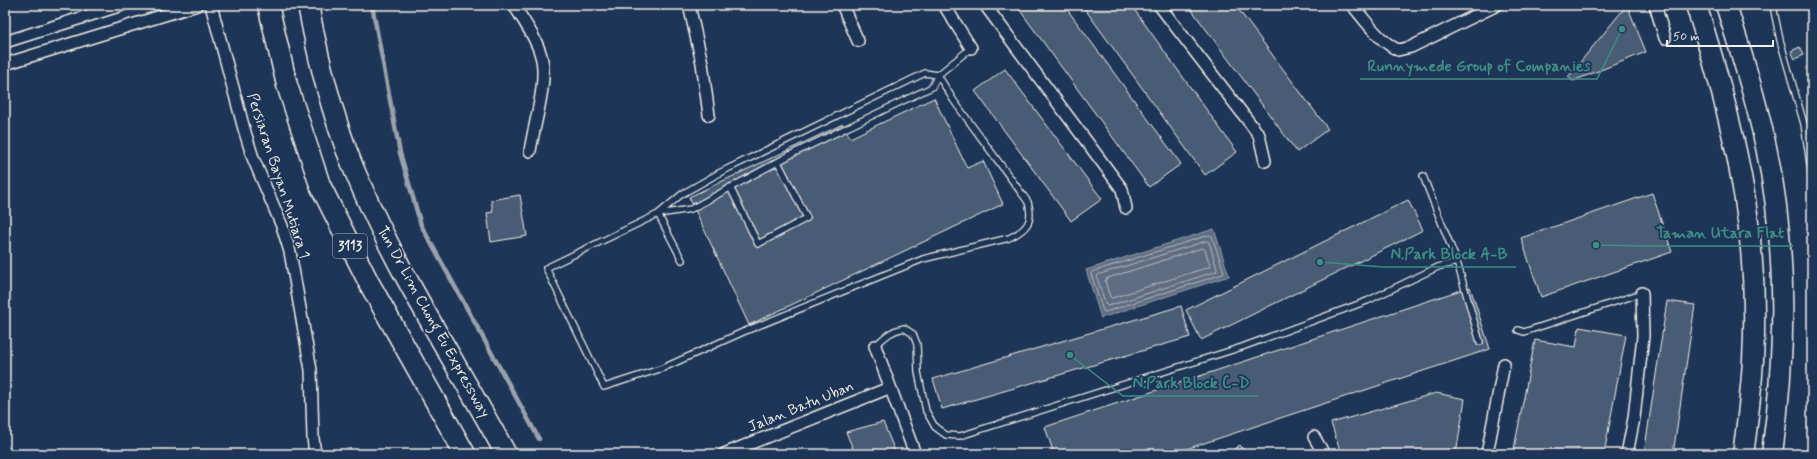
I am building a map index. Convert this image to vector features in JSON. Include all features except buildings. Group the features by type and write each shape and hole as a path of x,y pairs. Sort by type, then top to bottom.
{"highway":[{"name":"3113","path":"268,5 287,85 320,185 369,283 465,454"},
{"name":"Tun Dr Lim Chong Eu Expressway","path":"308,5 316,46 336,116 361,187 402,271 506,454"},
{"path":"1696,5 1719,78 1733,133 1747,204 1754,288 1755,331 1743,454"},
{"path":"1726,5 1741,52 1766,147 1778,219 1782,257 1783,318 1780,388 1772,454"}],"street":[{"path":"5,42 122,5"},
{"path":"5,64 197,5"},
{"name":"Persiaran Bayan Mutiara 1","path":"210,5 253,158 282,226 290,252 311,370 313,438 315,454"},
{"path":"514,5 534,39 542,59 544,75 530,151"},
{"path":"689,5 702,63 709,115"},
{"path":"842,5 858,41"},
{"path":"944,5 971,48"},
{"path":"985,5 1122,189 1126,208"},
{"path":"1159,5 1259,135 1265,160"},
{"path":"1352,5 1383,40 1398,50 1411,47 1497,5"},
{"path":"1655,5 1665,38"},
{"path":"1627,454 1634,418 1643,336 1642,292"},
{"path":"875,346 889,388 915,454"},
{"path":"1487,454 1504,364"},
{"name":"Jalan Batu Uban","path":"724,454 889,388"},
{"path":"1314,437 1324,454"}],"lane":[{"path":"1776,5 1774,11 1780,40 1804,124 1812,177"},
{"path":"658,214 691,209 778,162 932,87 938,75 971,48"},
{"path":"925,74 938,75 954,102 1028,202 1031,212 1029,222 1022,232 1009,238 923,259 743,332 663,368 604,387 546,268 658,214 682,194 721,172 925,74"},
{"path":"730,187 758,244 807,218 778,162"},
{"path":"1423,176 1457,262 1480,342"},
{"path":"658,214 682,260"},
{"path":"875,346 888,333 894,330 904,328 913,334 917,344 918,372 926,411 935,427 946,435 960,436 1242,346 1367,301 1438,267 1457,262"},
{"path":"1518,330 1524,332 1642,292"},
{"path":"5,449 8,454"}],"water":[{"path":"1214,229 1229,276 1101,318 1086,270"}],"waterway":[{"path":"372,5 400,153 421,225 539,439"}],"place":[{"name":"Runnymede Group of Companies","path":"1622,29"},
{"name":"Taman Utara Flat","path":"1596,245"},
{"name":"N.Park Block A-B","path":"1320,262"},
{"name":"N.Park Block C-D","path":"1070,355"}]}
